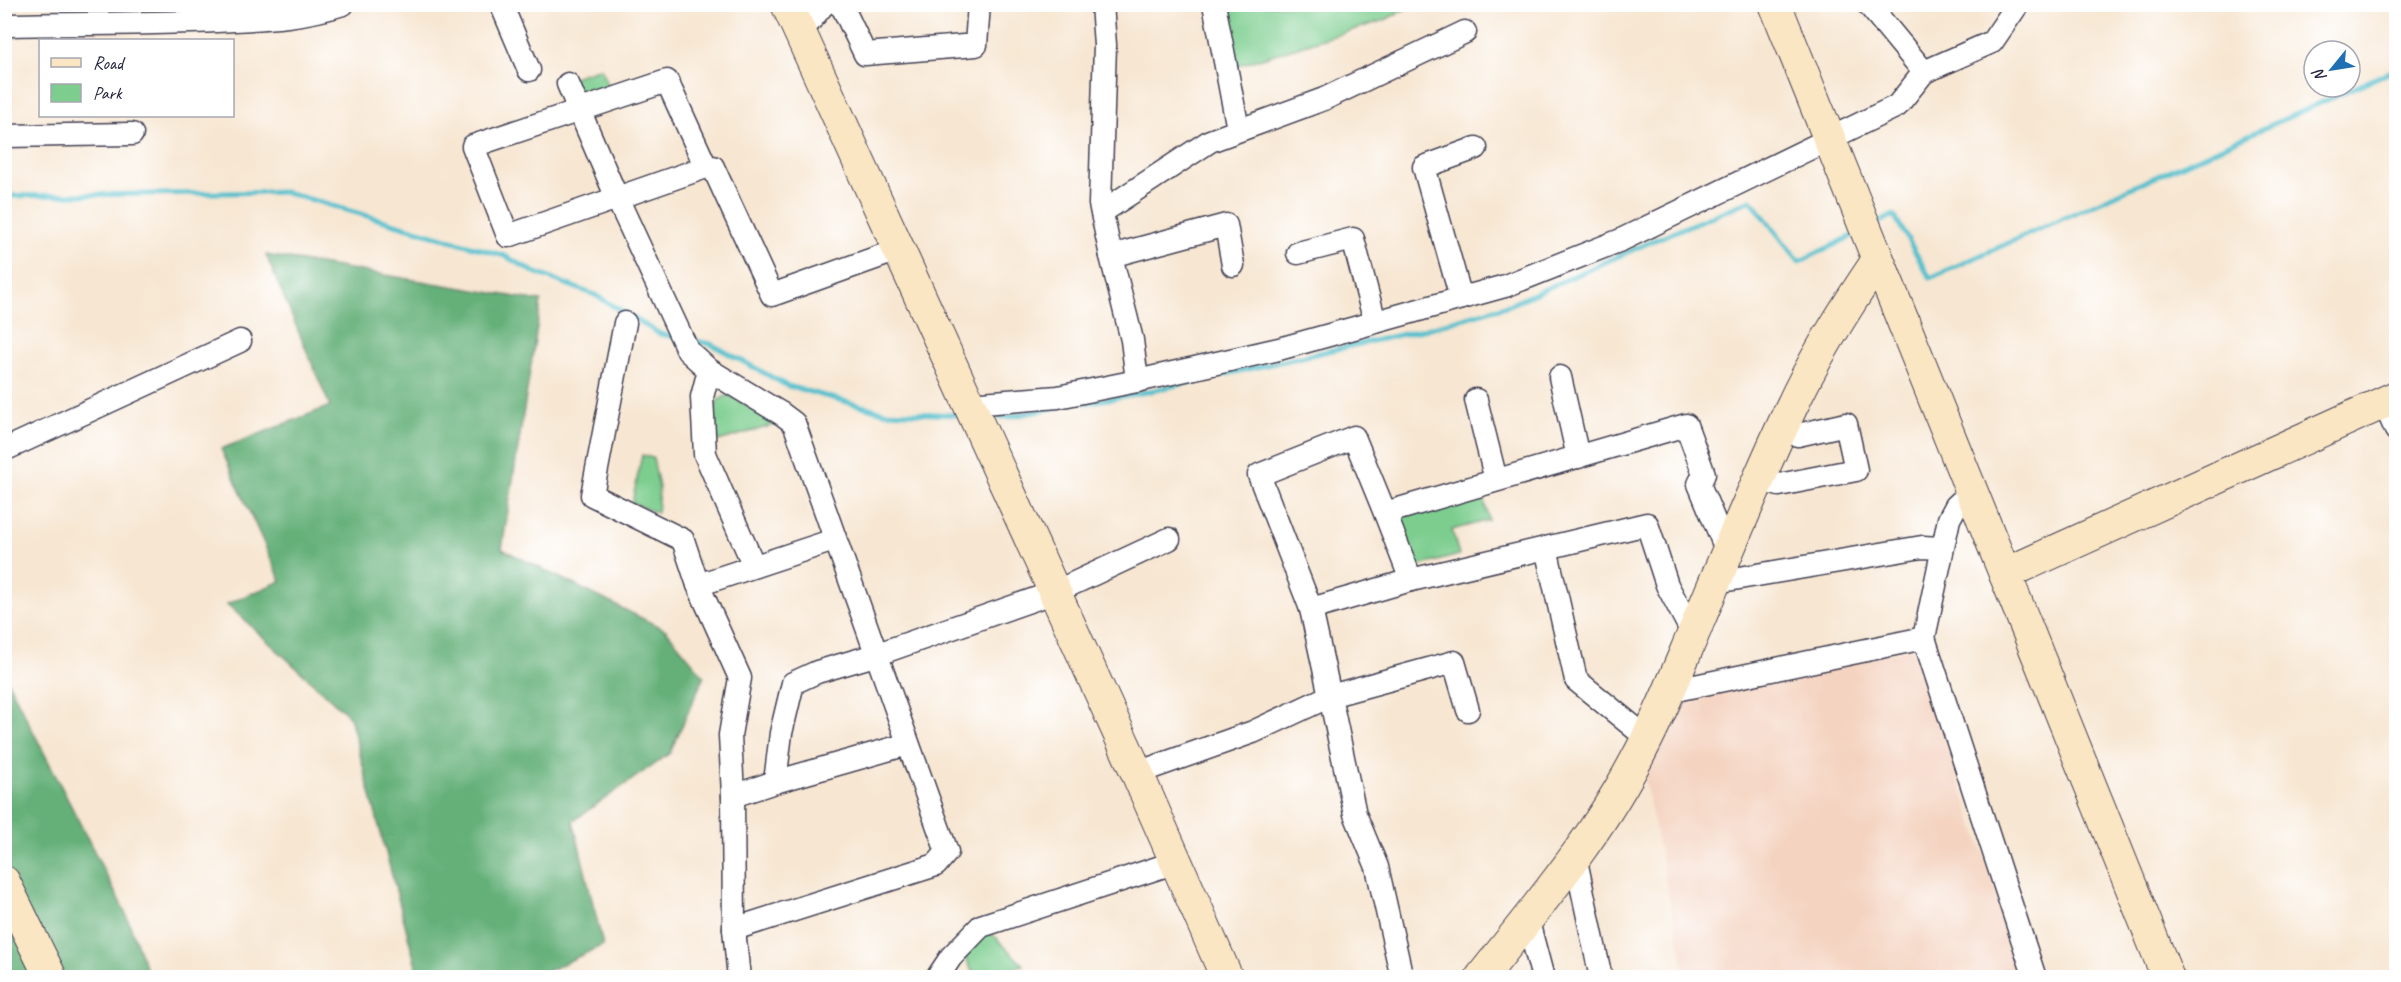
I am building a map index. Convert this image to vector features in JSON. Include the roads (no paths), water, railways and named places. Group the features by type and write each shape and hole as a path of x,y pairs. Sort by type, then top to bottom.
{"street":[{"path":"4,26 81,14 197,23 280,17 323,11 343,4"},
{"path":"501,4 529,70"},
{"path":"786,4 1137,773 1227,978"},
{"path":"800,33 824,4"},
{"path":"838,4 843,8 865,54 976,45 980,4"},
{"path":"1102,4 1105,45 1101,124 1102,212 1132,340 1137,381"},
{"path":"1214,4 1238,129"},
{"path":"1774,4 2168,978"},
{"path":"1868,4 1924,72"},
{"path":"969,404 1058,397 1137,381 1279,349 1505,286 1621,240 1897,106 1924,72 1992,42 2018,4"},
{"path":"1102,212 1210,141 1324,99 1465,32"},
{"path":"706,167 667,81 473,146 508,236 706,167 713,167 772,295 898,250"},
{"path":"568,84 617,198 688,351 709,370 794,423 947,852 936,865 734,929"},
{"path":"4,136 132,134"},
{"path":"1461,298 1424,167 1476,148"},
{"path":"1111,256 1226,225 1233,265"},
{"path":"1298,253 1353,238 1375,322"},
{"path":"1481,978 1575,856 1615,799 1671,691 1693,634 1791,407 1839,319 1878,260"},
{"path":"626,323 592,495 683,540 698,585 740,678 730,735 734,929 739,978"},
{"path":"4,450 240,340"},
{"path":"709,370 702,398 705,454 754,566"},
{"path":"1560,377 1578,457"},
{"path":"1476,400 1496,480"},
{"path":"2005,574 2392,410"},
{"path":"1760,480 1779,485 1856,470 1846,424 1798,435 1781,430"},
{"path":"1385,513 1686,425 1704,474 1699,484 1722,568"},
{"path":"1402,978 1377,867 1355,814 1311,609 1259,475 1354,437 1411,580"},
{"path":"1971,492 1956,506 1949,519 1924,638 2035,978"},
{"path":"1311,609 1411,580 1647,524 1667,585 1693,634"},
{"path":"775,782 781,733 793,683 817,672 875,655 1055,592 1169,539"},
{"path":"698,585 834,540"},
{"path":"1722,568 1922,547 1942,548"},
{"path":"1546,549 1576,680 1647,738"},
{"path":"1671,691 1924,638"},
{"path":"1137,773 1253,732 1330,696 1454,662 1468,710"},
{"path":"733,796 908,744"},
{"path":"1575,856 1601,978"},
{"path":"937,978 951,957 981,926 1176,861"},
{"path":"4,882 51,978"},
{"path":"1527,918 1543,978"},
{"path":"951,957 961,978"}],"waterway":[{"path":"1875,224 1894,215 1930,278 2396,69"},
{"path":"4,196 285,192 505,256 534,272 595,295 660,334 673,337"},
{"path":"1086,403 1146,392 1426,329 1509,305 1751,200 1799,262 1856,234"},
{"path":"691,340 711,344 788,386 884,412 961,415"},
{"path":"986,416 1008,417 1059,407"}]}
